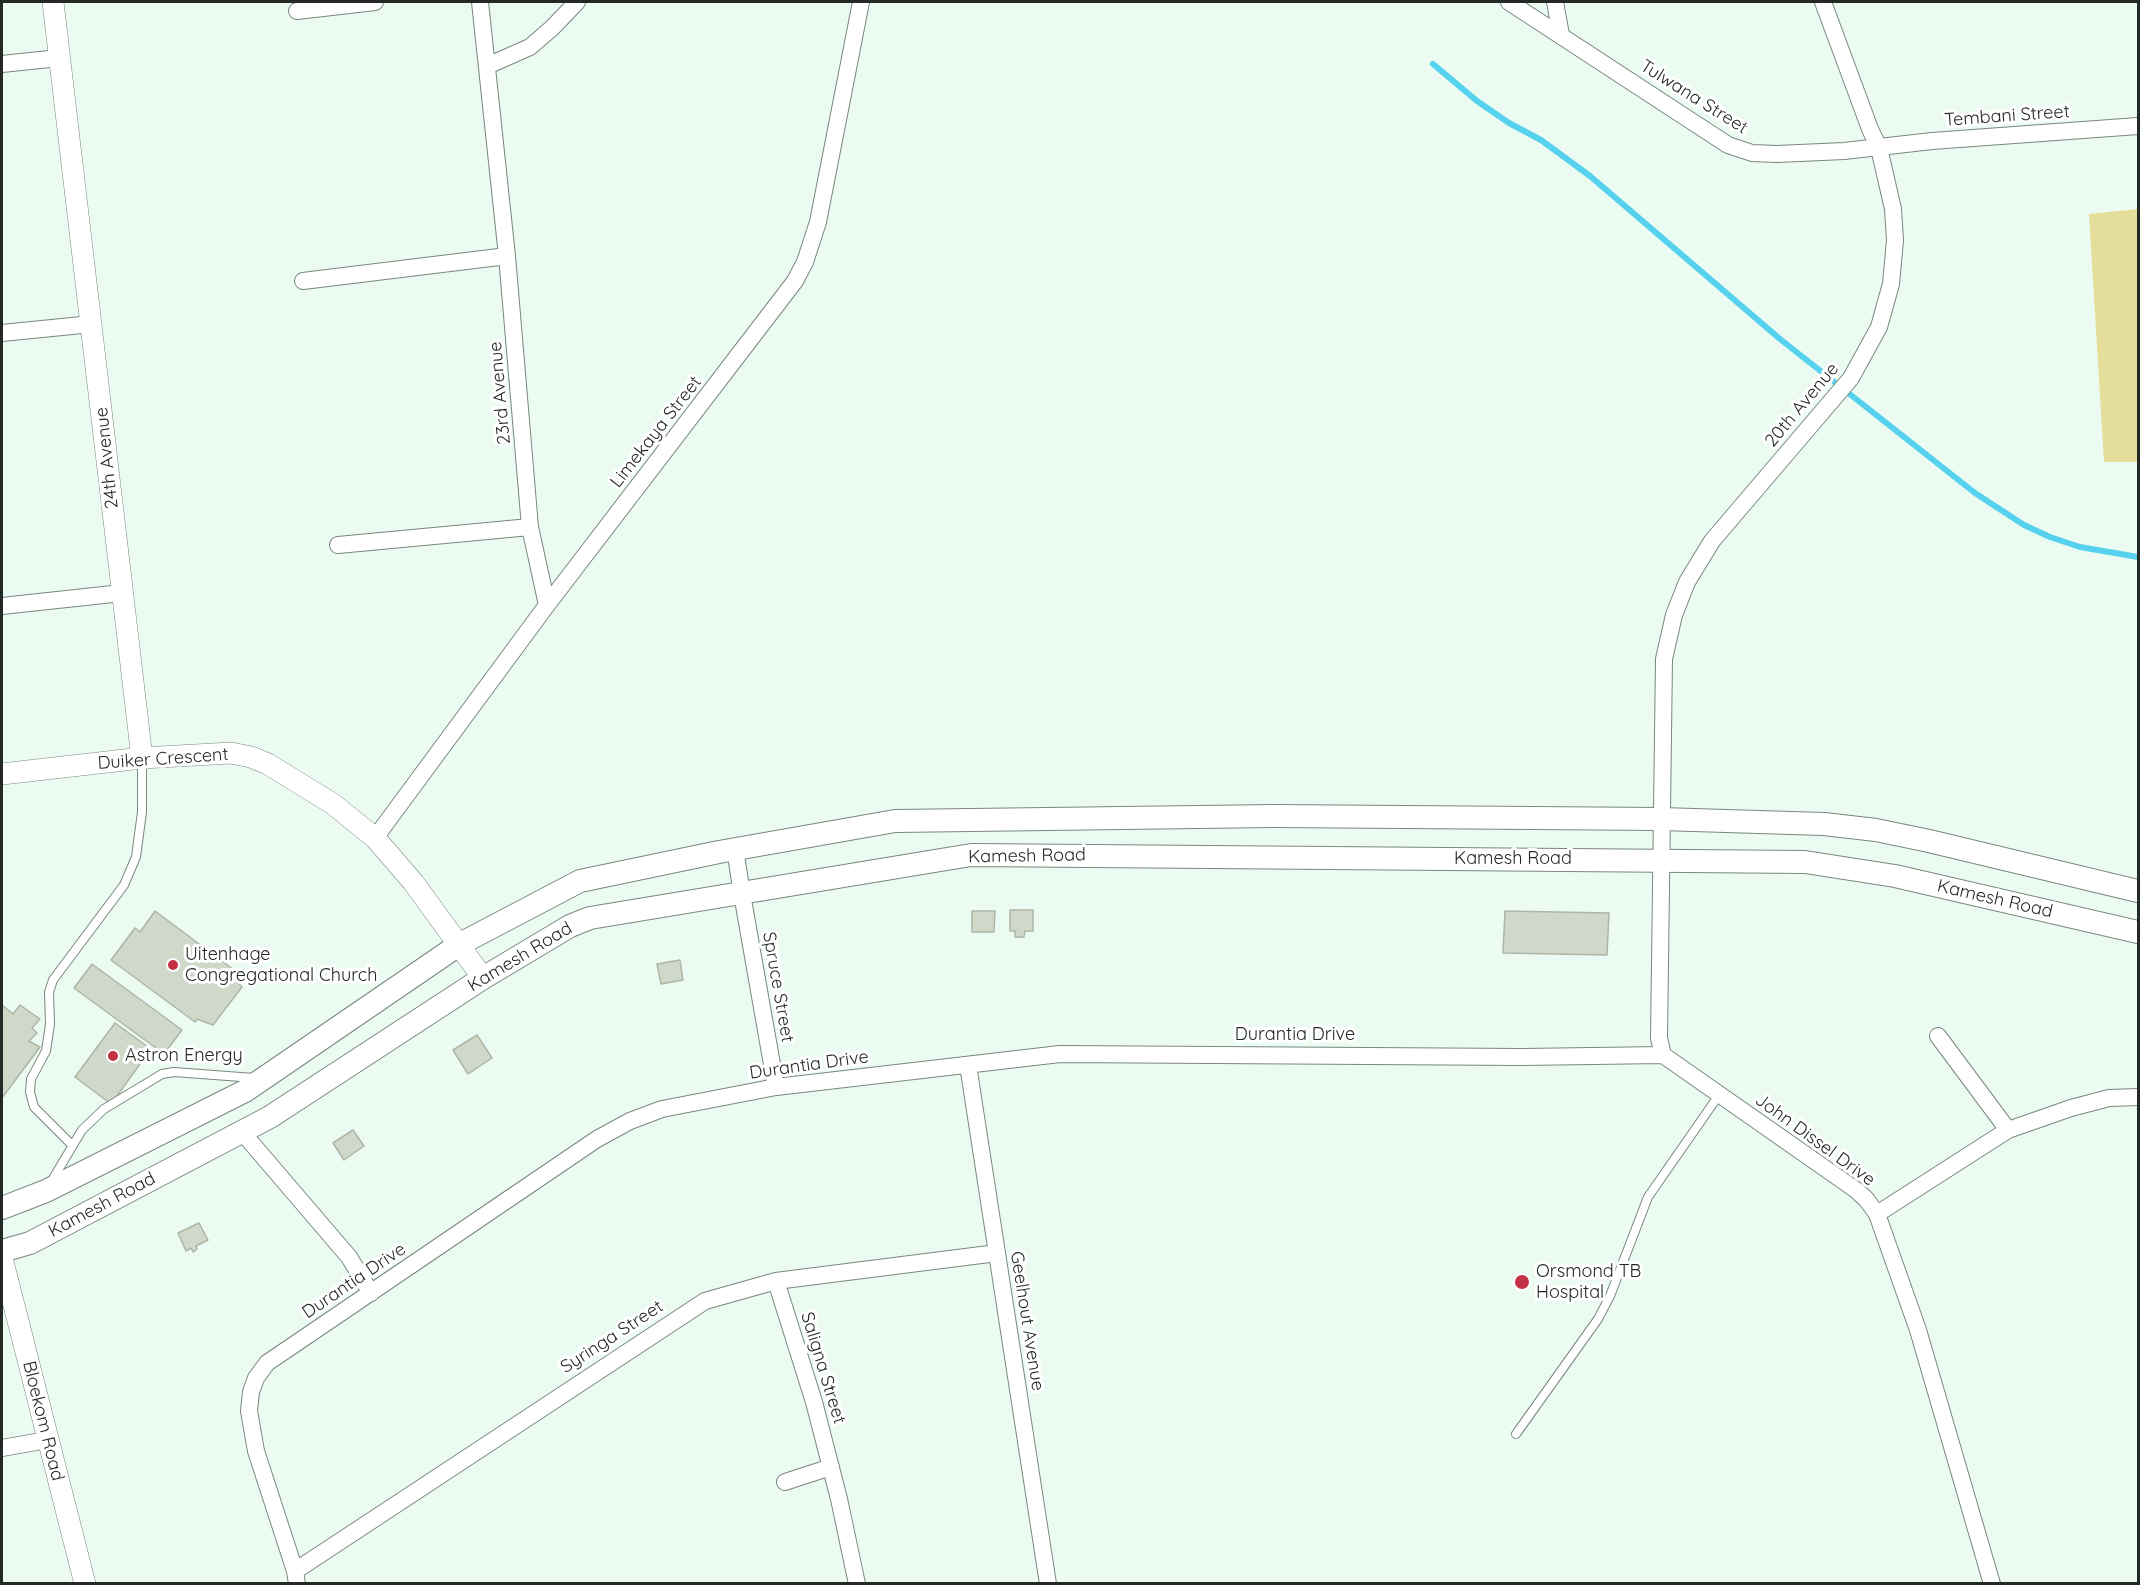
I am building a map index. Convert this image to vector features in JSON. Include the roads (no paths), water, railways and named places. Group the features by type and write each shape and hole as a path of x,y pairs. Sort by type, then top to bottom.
{"main road":[{"name":"Kamesh Road","path":"2,1208 46,1191 245,1091 460,944 580,881 735,849 895,821 1274,816 1661,819 1824,824 1876,830 2139,891"},
{"name":"Kamesh Road","path":"2,1251 30,1243 270,1117 483,978 570,926 591,918 971,855 1804,862 1895,876 2139,932"}],"street":[{"name":"24th Avenue","path":"53,2 142,758"},
{"path":"297,11 375,2"},
{"name":"23rd Avenue","path":"480,2 507,256 530,527 548,605"},
{"path":"487,66 530,47 577,2"},
{"name":"Limekaya Street","path":"375,838 548,605 795,281 805,262 818,222 861,2"},
{"name":"Tulwana Street","path":"1509,2 1728,145 1744,152 1777,154 1879,148"},
{"path":"1555,2 1561,35"},
{"name":"20th Avenue","path":"1661,819 1664,659 1679,599 1697,563 1712,541 1851,378 1879,327 1891,284 1896,240 1893,209 1879,148 1823,2"},
{"path":"2,64 59,58"},
{"name":"Tembani Street","path":"1879,148 1932,141 2139,126"},
{"path":"303,280 507,256"},
{"path":"2,333 92,324"},
{"path":"338,545 530,527"},
{"path":"2,606 122,593"},
{"name":"Duiker Crescent","path":"2,774 142,758 231,753 251,757 284,773 325,798 375,838 413,882 483,978"},
{"path":"1661,819 1659,1038 1663,1055"},
{"name":"Spruce Street","path":"735,849 776,1087"},
{"path":"1938,1036 2008,1130"},
{"name":"Durantia Drive","path":"296,1577 256,1451 249,1412 251,1392 256,1378 267,1363 587,1146 630,1121 662,1109 776,1087 1060,1054 1522,1057 1663,1055"},
{"name":"John Dissel Drive","path":"1663,1055 1856,1190 1866,1198 1877,1214 1918,1330 1992,1584"},
{"name":"Geelhout Avenue","path":"968,1065 1048,1584"},
{"path":"1877,1214 2008,1130 2071,1108 2109,1098 2139,1097"},
{"path":"242,1132 349,1257 371,1293"},
{"name":"Syringa Street","path":"296,1577 705,1300 776,1281 997,1253"},
{"name":"Bloekom Road","path":"2,1258 85,1584"},
{"name":"Saligna Street","path":"776,1281 814,1402 857,1584"},
{"path":"2,1448 47,1440"},
{"path":"785,1482 831,1467"}],"lane":[{"path":"72,1145 34,1107 30,1092 31,1079 46,1051 50,1024 49,992 53,980 124,885 136,857 142,812 142,758"},
{"path":"46,1191 82,1130 104,1109 162,1074 174,1072 263,1078"},
{"path":"1516,1434 1598,1319 1610,1296 1648,1197 1719,1095"}],"waterway":[{"path":"1433,64 1477,101 1509,123 1541,140 1590,176 1780,339 1975,493 2024,525 2050,537 2080,547 2138,557"}],"place":[{"name":"Uitenhage Congregational Church","path":"173,965"},
{"name":"Astron Energy","path":"113,1056"},
{"name":"Orsmond TB Hospital","path":"1522,1282"}]}
